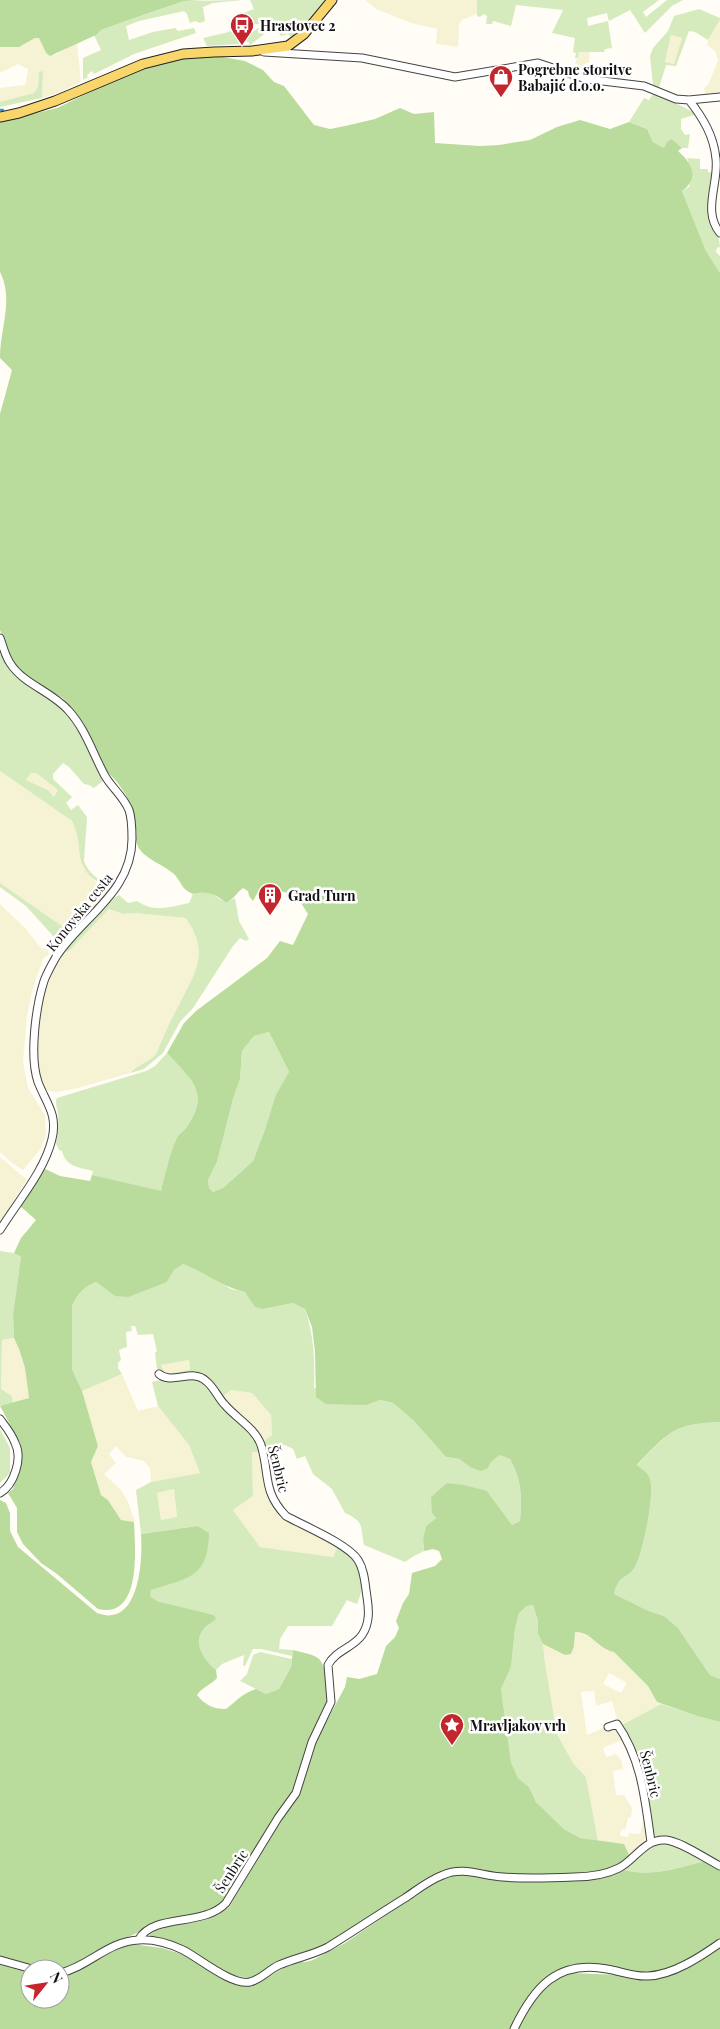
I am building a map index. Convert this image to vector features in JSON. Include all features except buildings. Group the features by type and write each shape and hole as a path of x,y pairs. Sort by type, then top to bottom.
{"main road":[{"path":"0,117 55,101 143,64 183,54 252,51 288,46 309,28 332,0"}],"street":[{"path":"252,51 362,58 455,76 538,64 586,79 644,86 676,99 689,100 720,97"},
{"path":"689,100 702,116 712,138 717,160 711,210 720,233"},
{"name":"Konovska cesta","path":"0,638 9,662 19,674 57,698 70,711 106,777 120,794 129,810 132,825 132,846 126,873 117,888 61,951 44,979 35,1037 35,1068 38,1082 54,1116 52,1138 43,1164 0,1230"},
{"name":"Šenbric","path":"139,1939 149,1930 161,1925 211,1914 220,1910 226,1903 278,1818 296,1793 312,1742 331,1702 328,1665 337,1653 358,1640 363,1634 368,1617 362,1569 358,1560 341,1545 286,1516 279,1509 269,1491 260,1443 254,1433 224,1405 201,1377 163,1378 158,1374"},
{"path":"0,1419 17,1444 17,1469 7,1489 0,1493"},
{"name":"Šenbric","path":"608,1727 617,1724 632,1746 646,1803 651,1842"},
{"path":"70,1971 109,1948 139,1939 169,1944 184,1950 220,1972 247,1983 256,1980 287,1962 325,1948 444,1874 462,1870 502,1877 575,1877 596,1875 620,1868 651,1842 659,1840 676,1843 720,1866"},
{"path":"514,2029 531,1998 542,1984 556,1974 568,1969 586,1967 648,1976 670,1971 720,1943"},
{"path":"0,1960 20,1966"}],"shaded area":[{"path":"365,0 477,0 477,14 462,20 459,25 458,47 436,44 437,29 411,23 376,9"},
{"path":"720,20 720,92 705,94 704,88 709,83 718,60 715,51 707,45 708,40"},
{"path":"671,35 682,38 674,64 665,62"},
{"path":"35,38 39,38 46,53 55,55 77,43 81,82 42,98 43,72 39,72 38,87 34,93 0,102 0,88 24,85 28,69 18,64 0,73 0,47 19,47"},
{"path":"579,52 590,52 589,63 586,63 586,70 591,71 589,75 573,71"},
{"path":"0,771 72,821 78,833 83,868 96,882 107,887 108,891 72,933 0,883"},
{"path":"31,773 36,773 58,790 54,797 48,790 26,780"},
{"path":"0,904 26,929 41,948 48,950 49,954 43,959 33,987 27,1016 23,1062 28,1088 45,1115 46,1136 40,1150 23,1170 0,1152"},
{"path":"109,909 123,914 135,913 187,918 199,942 198,968 156,1054 150,1061 132,1070 130,1073 78,1088 57,1092 48,1091 42,1085 39,1078 37,1060 44,994 56,965 65,950 68,952"},
{"path":"0,1157 27,1180 0,1223"},
{"path":"14,1338 25,1368 29,1398 13,1403 12,1396 1,1389 2,1340"},
{"path":"189,1360 190,1370 164,1374 161,1365"},
{"path":"122,1374 138,1411 158,1406 189,1445 200,1473 151,1482 150,1469 144,1461 126,1457 116,1446 109,1454 116,1463 104,1474 121,1490 128,1502 134,1522 121,1520 108,1500 101,1495 91,1462 98,1446 82,1391"},
{"path":"231,1390 252,1393 271,1415 272,1435 262,1442 221,1398"},
{"path":"252,1452 260,1452 267,1491 278,1513 302,1529 338,1546 333,1557 260,1547 233,1510 253,1496"},
{"path":"174,1489 177,1518 161,1520 157,1493"},
{"path":"575,1632 580,1632 598,1642 607,1651 614,1652 648,1686 657,1702 661,1704 622,1725 617,1719 612,1701 596,1706 594,1691 581,1692 587,1735 606,1727 616,1726 625,1739 603,1748 606,1757 616,1754 622,1761 623,1769 613,1771 616,1795 624,1795 632,1808 631,1817 628,1818 625,1830 621,1829 620,1836 628,1837 629,1833 640,1834 644,1819 648,1832 646,1839 630,1857 624,1844 598,1841 586,1777 573,1763 557,1734 543,1644 565,1655 574,1646","holes":["609,1673 627,1683 621,1693 603,1684"]}],"green space":[{"path":"0,0 202,0 184,1 101,30 96,35 50,56 46,53 39,38 35,38 19,47 0,47"},
{"path":"243,0 213,3 203,7 205,21 200,23 195,21 190,23 184,11 139,21 126,26 129,40 153,32 175,28 178,31 194,28 196,33 134,54 94,74 92,71 83,80 83,58 101,50 94,35 101,30 184,1"},
{"path":"250,0 328,0 308,24 300,30 273,23 244,25 241,14 254,9"},
{"path":"477,0 659,0 643,12 646,17 667,0 683,0 672,6 645,33 630,10 609,21 607,13 587,18 588,26 608,21 612,48 605,49 604,52 579,52 578,58 575,58 576,53 573,52 575,38 552,33 563,10 516,5 511,26 493,21 492,24 486,24 487,16 484,14 480,17 477,16"},
{"path":"699,9 720,18 720,20 708,40 695,32 689,31 676,66 666,65 659,88 653,85 650,56 653,48 668,31 674,16","holes":["671,35 682,38 674,64 665,62"]},
{"path":"258,28 277,28 297,33 291,37 288,34 281,36 277,31 268,31 249,46 249,42 242,41 240,44 207,46 203,38 237,30 254,31"},
{"path":"217,56 245,61 263,70 274,82 284,86 314,125 330,129 375,119 400,108 414,114 434,112 435,143 480,146 499,145 530,140 557,127 580,120 610,129 629,122 647,129 653,142 664,148 667,142 672,139 682,148 678,151 687,160 692,176 688,186 682,191 706,251 720,273 720,1422 693,1424 672,1432 661,1440 637,1465 650,1479 651,1497 647,1523 635,1567 618,1583 614,1594 648,1611 664,1616 678,1628 710,1675 720,1679 720,1722 657,1702 648,1686 614,1652 604,1648 586,1634 575,1632 574,1646 571,1654 565,1655 543,1644 538,1634 538,1621 533,1605 527,1606 519,1613 515,1629 511,1667 501,1689 511,1762 518,1778 529,1787 536,1802 564,1829 580,1838 624,1844 630,1857 622,1866 598,1874 509,1875 457,1867 446,1870 409,1891 343,1938 254,1979 226,1974 195,1953 149,1935 167,1927 205,1920 218,1915 229,1907 283,1813 295,1799 315,1743 345,1687 347,1677 359,1679 377,1674 386,1646 395,1637 399,1628 396,1621 403,1603 409,1594 412,1573 435,1566 442,1559 439,1551 433,1549 424,1551 423,1538 426,1526 436,1518 432,1513 431,1497 447,1483 487,1491 512,1525 520,1521 521,1497 517,1475 510,1459 500,1455 491,1462 488,1468 481,1471 470,1467 459,1459 446,1457 413,1420 393,1403 380,1400 367,1405 326,1404 316,1397 315,1352 312,1327 305,1309 293,1303 263,1309 255,1307 245,1292 229,1287 183,1264 174,1270 167,1282 128,1297 115,1296 96,1282 82,1291 72,1306 72,1369 82,1391 98,1446 91,1462 101,1495 108,1500 121,1520 134,1522 135,1564 129,1593 122,1603 112,1609 98,1609 41,1563 23,1544 17,1532 17,1508 8,1493 13,1489 20,1467 21,1445 0,1406 29,1398 25,1368 14,1338 13,1314 21,1257 14,1253 21,1238 36,1220 20,1206 43,1168 60,1176 90,1181 92,1175 161,1191 168,1162 176,1141 194,1116 197,1105 195,1087 167,1053 184,1023 196,1011 267,958 280,941 293,945 308,914 296,895 280,891 258,892 253,901 248,891 243,888 226,903 210,894 202,892 193,894 184,888 170,871 148,858 137,844 135,819 130,803 122,788 104,769 72,710 63,698 31,681 21,671 13,662 0,630 0,414 12,370 0,358 6,293 0,272 0,122 57,108 140,68 182,58","holes":["269,1032 289,1072 276,1095 253,1161 223,1188 213,1192 209,1188 208,1180 217,1162 240,1079 242,1051 254,1036"]},
{"path":"43,71 42,98 0,107 0,102 34,93 38,87 39,72"},
{"path":"654,92 697,114 681,119 681,129 685,135 690,134 688,148 682,148 672,139 664,148 653,142 647,129 629,122 644,98 649,100"},
{"path":"687,158 700,159 700,169 708,169 708,172 713,173 708,212 720,243 720,247 717,248 716,252 720,256 720,273 706,251 682,191 689,187 692,172"},
{"path":"0,653 13,674 62,707 80,732 90,752 103,781 94,788 84,784 63,763 53,774 53,779 72,797 66,803 71,810 78,805 87,817 84,861 91,872 107,887 87,873 83,866 72,821 0,771","holes":["31,773 36,773 58,790 54,797 48,790 26,780"]},
{"path":"0,883 72,933 62,941 54,937 26,906 0,887"},
{"path":"202,891 212,894 226,903 235,898 239,921 249,939 246,941 240,938 233,946 193,1008 180,1022 163,1053 144,1069 130,1073 156,1054 191,982 198,962 199,952 193,931 186,918 135,913 123,914 109,909 68,952 65,950 113,898 119,895 128,903 137,901 150,907 162,908 189,903 193,894"},
{"path":"269,1032 289,1072 253,1161 223,1188 213,1192 209,1188 208,1180 217,1162 240,1079 242,1051 254,1036"},
{"path":"167,1053 195,1087 197,1105 194,1116 178,1136 168,1163 161,1192 92,1175 93,1171 78,1167 66,1160 56,1144 58,1125 57,1098 146,1071 155,1066"},
{"path":"0,1251 14,1253 21,1257 13,1314 14,1338 2,1340 1,1389 12,1396 13,1403 0,1406"},
{"path":"183,1264 198,1269 231,1289 245,1292 263,1309 293,1303 305,1309 313,1348 314,1388 367,1405 380,1400 393,1403 413,1420 446,1457 459,1459 470,1467 488,1468 491,1462 500,1455 510,1459 517,1475 520,1489 520,1521 512,1525 487,1491 435,1516 436,1518 426,1526 423,1538 424,1551 405,1562 364,1545 359,1522 345,1513 332,1489 313,1474 305,1456 297,1459 293,1449 285,1445 265,1455 262,1442 272,1435 271,1415 252,1393 231,1390 221,1398 208,1379 162,1374 157,1369 155,1353 157,1351 153,1334 138,1335 135,1326 131,1326 132,1331 126,1332 127,1347 119,1350 121,1360 118,1363 118,1368 122,1374 82,1391 72,1369 72,1306 79,1294 96,1282 115,1296 167,1282 174,1270","holes":["189,1360 190,1370 165,1374 161,1365"]},
{"path":"198,1378 254,1435 260,1452 252,1452 253,1496 233,1510 260,1547 333,1557 338,1546 352,1559 361,1571 361,1594 357,1604 347,1600 332,1626 288,1626 280,1639 279,1649 293,1650 292,1656 253,1649 245,1666 243,1665 244,1655 222,1664 216,1670 204,1658 199,1647 200,1635 215,1619 214,1615 157,1601 150,1596 150,1590 188,1577 196,1526 141,1534 136,1490 151,1482 200,1473 189,1445 158,1406 152,1382 168,1379","holes":["174,1489 177,1517 161,1520 157,1493"]},
{"path":"720,1422 720,1679 710,1675 678,1628 664,1616 648,1612 614,1594 620,1580 635,1567 647,1523 651,1497 650,1479 647,1473 637,1466 672,1432 693,1424"},
{"path":"0,1429 10,1448 10,1473 0,1483"},
{"path":"0,1500 6,1503 10,1513 10,1531 18,1547 97,1613 111,1615 122,1611 130,1602 136,1590 141,1560 141,1534 197,1526 209,1533 205,1560 200,1568 185,1579 151,1590 150,1596 157,1601 214,1615 216,1619 203,1630 199,1641 201,1652 216,1670 217,1678 197,1695 210,1706 226,1709 243,1695 256,1689 266,1694 279,1689 291,1667 293,1650 310,1654 319,1659 324,1668 327,1681 327,1706 297,1785 220,1906 214,1911 160,1923 105,1947 70,1968 70,1959 20,1959 20,1963 0,1957"},
{"path":"533,1605 538,1621 538,1634 543,1644 557,1734 573,1763 586,1777 598,1841 580,1838 564,1829 536,1802 529,1787 518,1778 511,1762 501,1689 511,1667 515,1629 519,1613 527,1606"},
{"path":"260,1652 292,1659 291,1667 279,1689 266,1694 240,1681 247,1674 253,1655"},
{"path":"661,1704 720,1722 720,1863 674,1839 654,1836 651,1830 632,1745 622,1725"},
{"path":"662,1843 670,1844 705,1861 655,1872 645,1873 625,1870 646,1850"},
{"path":"705,1861 720,1868 720,1942 673,1967 657,1972 568,1969 556,1973 511,2029 0,2029 0,1963 20,1968 20,2009 70,2009 70,1973 108,1951 132,1944 162,1948 191,1957 222,1979 246,1985 265,1979 294,1961 306,1962 313,1960 345,1943 441,1878 463,1873 597,1878 613,1875 625,1870 645,1873 675,1869"},
{"path":"720,1947 720,2029 518,2029 532,2001 542,1990 560,1976 569,1973 624,1975 671,1972"}],"place":[{"name":"Hrastovec 2","path":"242,46"},
{"name":"Pogrebne storitve Babajić d.o.o.","path":"501,98"},
{"name":"Grad Turn","path":"270,916"},
{"name":"Mravljakov vrh","path":"452,1746"}]}
